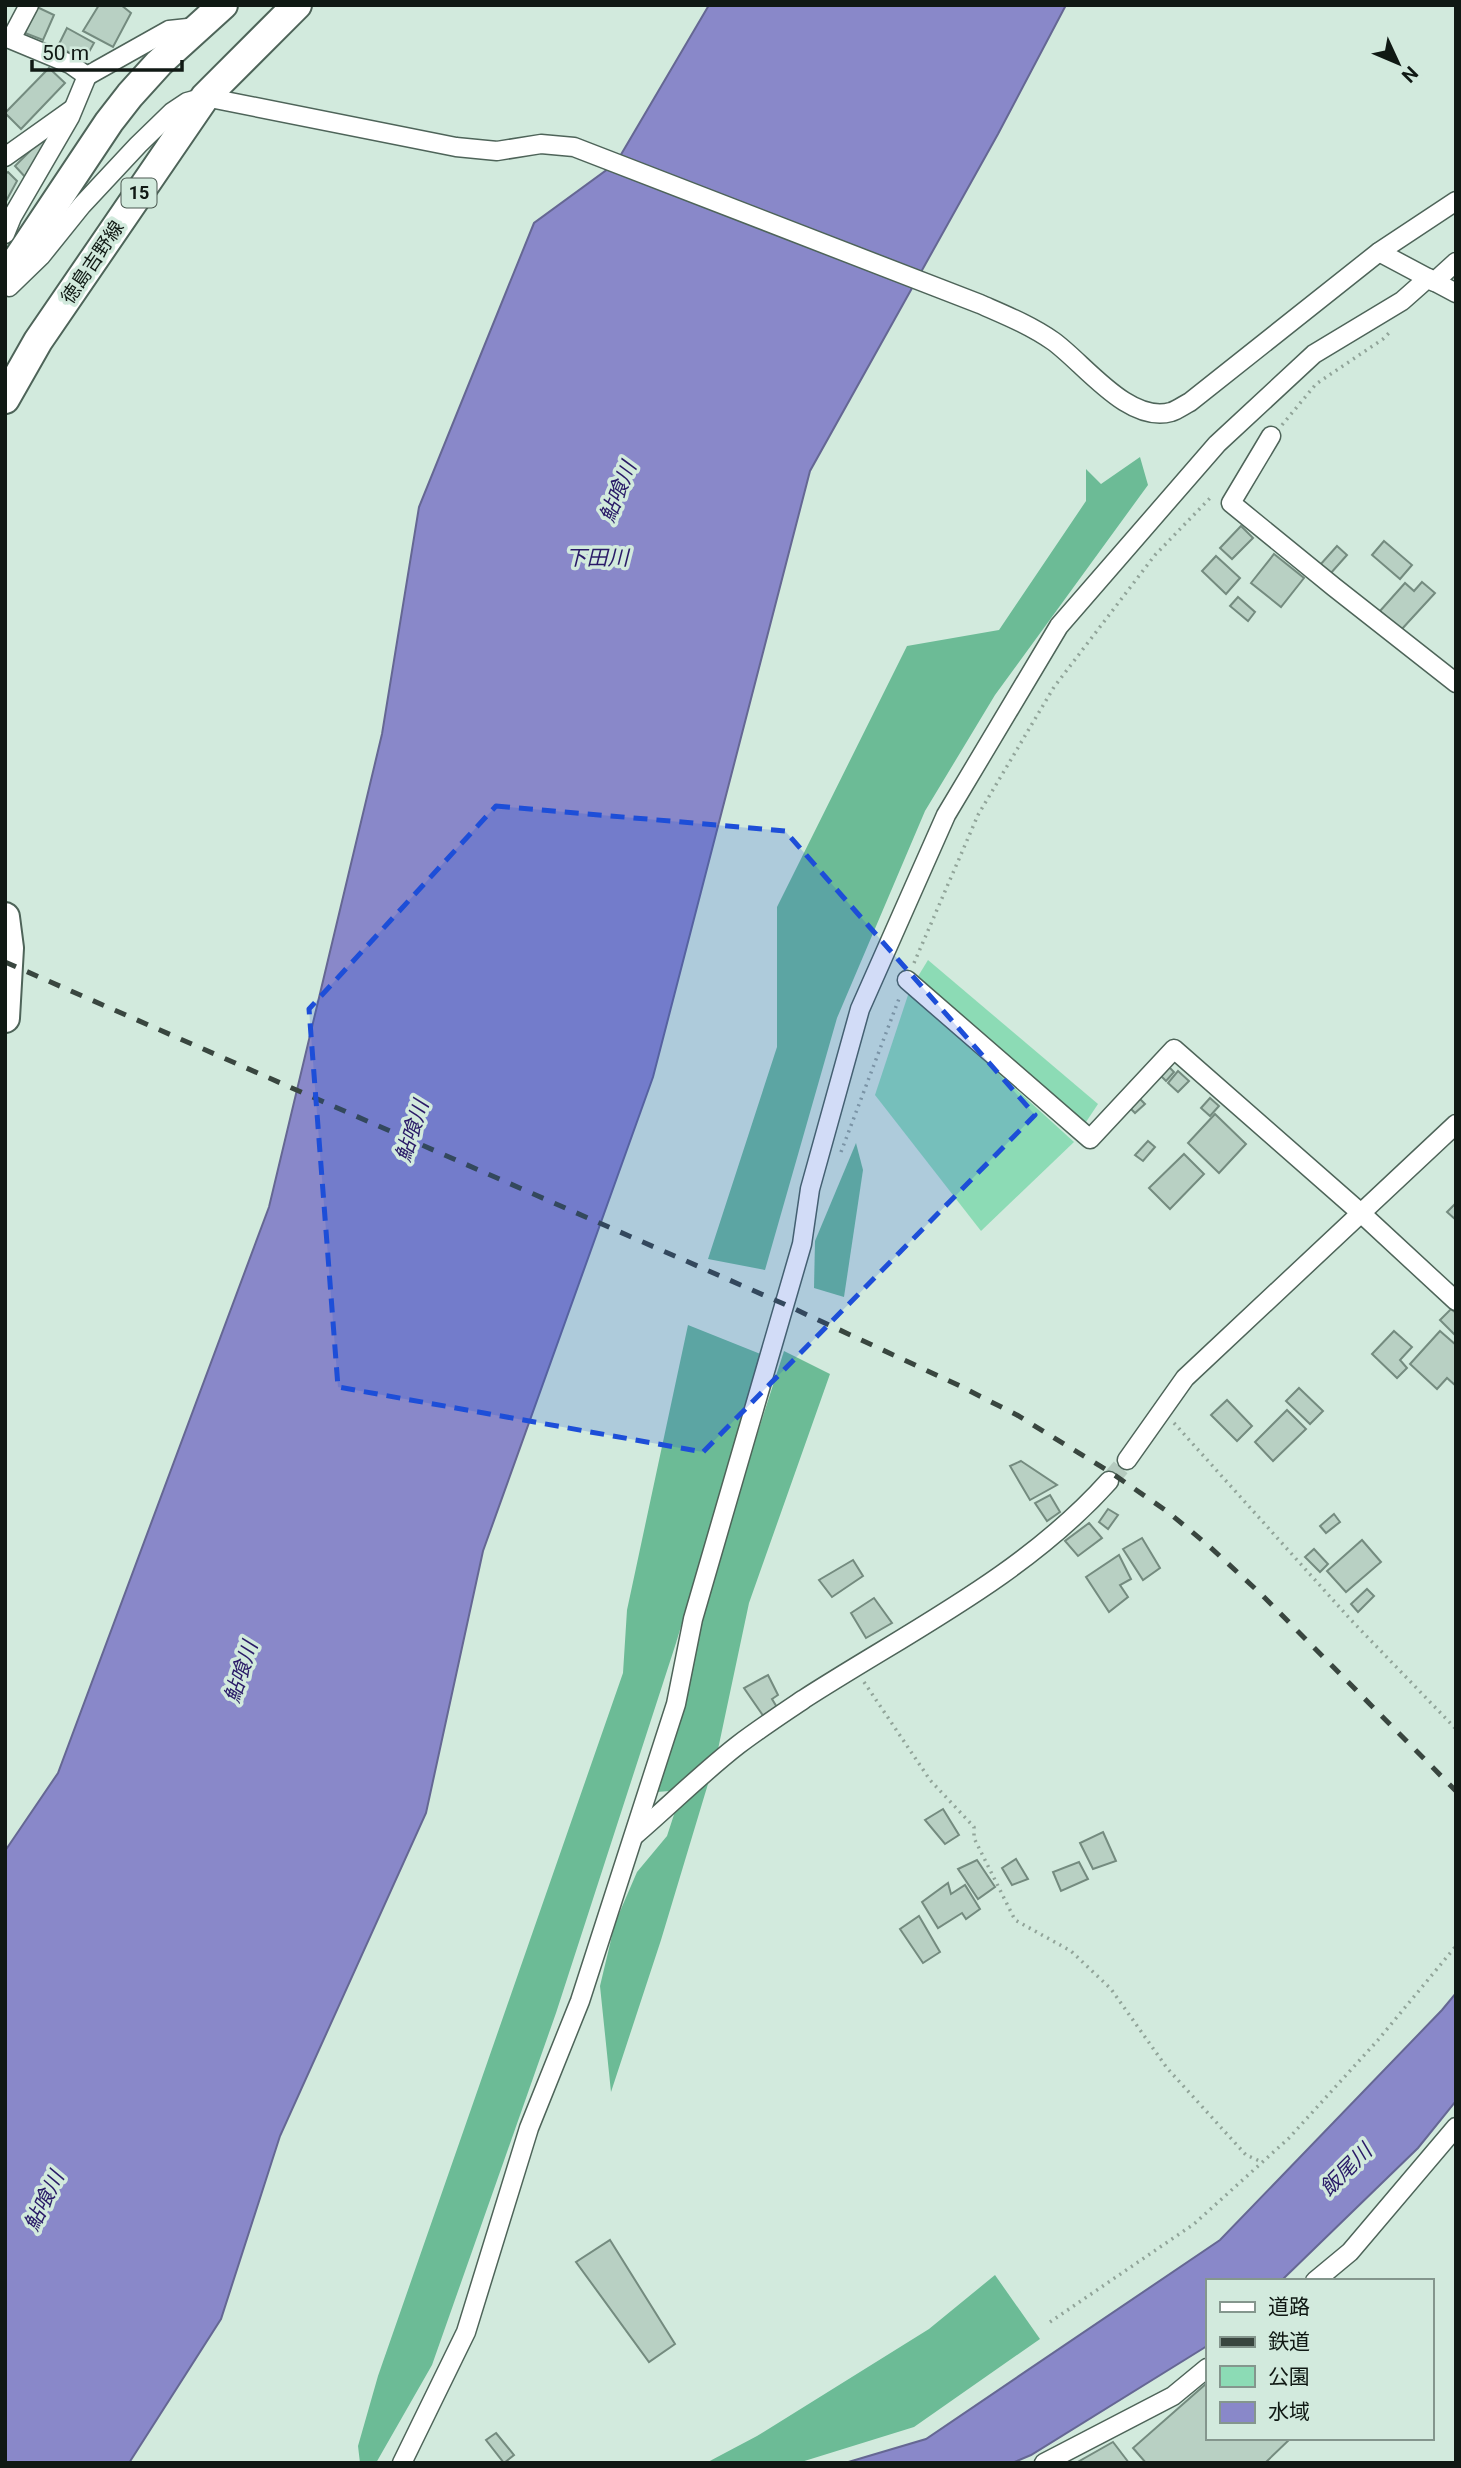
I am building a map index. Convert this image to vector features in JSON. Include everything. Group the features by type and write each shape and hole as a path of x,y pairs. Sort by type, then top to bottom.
{"main road":[{"path":"5,278 109,122 152,71 223,5"},
{"name":"徳島吉野線","path":"5,399 38,341 205,97 297,5"},
{"path":"5,917 9,948 5,1018"}],"street":[{"path":"29,5 8,38 70,64 87,76"},
{"path":"5,234 74,108 87,76 169,30 198,27"},
{"path":"5,290 16,283 82,205 164,120 187,103 205,97 456,147 496,151 541,144 574,147 923,280 1034,328 1057,344 1115,396 1153,413 1171,412 1191,402 1379,252 1456,201"},
{"path":"5,157 74,108"},
{"path":"1379,252 1456,293"},
{"path":"402,2463 466,2332 529,2128 580,2001 676,1704 693,1619 802,1244 810,1189 860,1009 946,815 1059,626 1217,444 1314,354 1402,300 1456,262"},
{"path":"1271,436 1231,503 1456,683"},
{"path":"907,980 1090,1139 1174,1049 1362,1214 1456,1301"},
{"path":"1127,1460 1185,1378 1456,1124"},
{"path":"632,1838 738,1745 804,1699 1030,1555 1084,1509 1110,1481"},
{"path":"1317,2279 1350,2252 1456,2127"},
{"path":"1044,2463 1173,2396 1206,2369"}],"path":[{"path":"1271,436 1317,384 1383,340 1400,320"},
{"path":"841,1153 907,980 978,815 1054,687 1155,555 1222,486"},
{"path":"1163,1411 1352,1620 1456,1729"},
{"path":"855,1668 930,1780 974,1827 974,1838 1015,1920 1072,1951 1111,1989 1167,2068 1246,2155 1262,2162"},
{"path":"1050,2322 1194,2224 1290,2138 1378,2040 1456,1946"}],"highlighted area":[{"path":"496,806 785,831 1035,1115 703,1452 338,1387 309,1009"}],"green space":[{"path":"1140,457 1148,485 995,695 925,811 837,1018 765,1270 708,1259 777,1047 777,907 907,646 999,630 1086,501 1086,469 1101,484"},
{"path":"928,960 1098,1104 1084,1125 917,978"},
{"path":"909,992 1074,1142 981,1231 875,1095"},
{"path":"856,1143 863,1170 844,1297 814,1288 815,1241"},
{"path":"688,1325 763,1355 676,1643 556,2013 432,2365 376,2463 360,2463 358,2446 378,2376 623,1673 627,1610"},
{"path":"784,1351 830,1374 749,1603 717,1754 661,1940 611,2092 600,1986 615,1923 637,1872 667,1836 682,1790 657,1792 717,1559"},
{"path":"995,2275 1040,2339 914,2427 798,2463 706,2463 757,2436 929,2329"}],"water":[{"name":"下田川","path":"709,5 1066,5 998,134 810,471 653,1077 483,1551 426,1813 280,2136 221,2319 129,2463 5,2463 5,1851 58,1773 269,1207 382,734 419,507 534,223 616,163"},
{"name":"飯尾川","path":"1456,1993 1456,2101 1418,2148 1283,2279 1206,2279 1206,2347 1031,2455 1012,2463 845,2463 926,2439 1220,2240"}],"building":[{"path":"99,5 121,5 131,13 113,47 83,31"},
{"path":"37,7 54,15 43,40 25,33"},
{"path":"67,28 94,43 84,61 58,46"},
{"path":"49,68 65,83 21,129 5,113"},
{"path":"42,139 47,146 27,179 15,166"},
{"path":"8,172 17,181 5,203 5,174"},
{"path":"1241,526 1253,538 1232,559 1220,548"},
{"path":"1384,541 1412,565 1400,579 1372,555"},
{"path":"1337,546 1347,555 1330,574 1320,565"},
{"path":"1274,554 1304,578 1281,607 1251,583"},
{"path":"1216,556 1240,578 1226,594 1202,571"},
{"path":"1422,582 1435,593 1401,630 1380,611 1405,583 1414,591"},
{"path":"1238,597 1255,612 1248,621 1230,606"},
{"path":"1168,1066 1174,1072 1166,1081 1160,1075"},
{"path":"1178,1071 1189,1081 1178,1092 1168,1083"},
{"path":"1139,1098 1145,1104 1135,1113 1129,1107"},
{"path":"1210,1098 1219,1106 1210,1116 1201,1108"},
{"path":"1215,1114 1246,1144 1219,1173 1188,1143"},
{"path":"1148,1141 1155,1147 1143,1161 1135,1155"},
{"path":"1184,1154 1204,1174 1170,1209 1149,1188"},
{"path":"1456,1203 1456,1220 1447,1212"},
{"path":"1451,1309 1456,1313 1456,1336 1440,1320"},
{"path":"1394,1331 1412,1347 1400,1360 1407,1368 1397,1378 1372,1354"},
{"path":"1440,1331 1456,1345 1456,1386 1447,1378 1437,1389 1410,1364"},
{"path":"1299,1388 1323,1411 1310,1424 1286,1401"},
{"path":"1227,1400 1252,1426 1237,1441 1211,1415"},
{"path":"1287,1410 1306,1429 1273,1461 1255,1442"},
{"path":"1021,1461 1057,1485 1030,1500 1010,1466"},
{"path":"1050,1495 1060,1512 1047,1521 1035,1503"},
{"path":"1108,1509 1118,1515 1108,1529 1099,1522"},
{"path":"1334,1514 1340,1522 1326,1533 1320,1526"},
{"path":"1089,1523 1102,1538 1078,1556 1065,1541"},
{"path":"1142,1538 1160,1568 1143,1580 1123,1549"},
{"path":"1362,1540 1381,1562 1346,1592 1327,1571"},
{"path":"1314,1549 1328,1564 1320,1572 1305,1557"},
{"path":"1119,1555 1131,1579 1120,1585 1128,1597 1109,1612 1086,1577"},
{"path":"853,1560 863,1576 832,1597 819,1580"},
{"path":"1367,1589 1374,1596 1358,1612 1351,1604"},
{"path":"874,1598 892,1623 866,1638 851,1613"},
{"path":"768,1675 778,1695 772,1699 778,1709 764,1717 744,1688"},
{"path":"943,1809 959,1835 945,1844 925,1820"},
{"path":"1103,1832 1116,1861 1093,1869 1080,1843"},
{"path":"1016,1859 1028,1879 1012,1885 1002,1868"},
{"path":"977,1860 995,1887 978,1899 958,1869"},
{"path":"1079,1862 1088,1879 1061,1891 1053,1872"},
{"path":"948,1883 951,1894 965,1885 980,1909 966,1919 962,1913 938,1928 922,1902"},
{"path":"919,1916 940,1952 923,1963 900,1929"},
{"path":"610,2240 675,2344 649,2362 576,2262"},
{"path":"1206,2384 1206,2440 1289,2440 1265,2463 1146,2463 1133,2448"},
{"path":"496,2433 514,2455 504,2463 486,2440"},
{"path":"1113,2442 1129,2463 1076,2463"}],"tunnel":[{"path":"1109,1481 1127,1460"}],"railway":[{"path":"5,962 784,1304 1017,1415 1113,1474 1168,1512 1209,1546 1261,1594 1456,1791"}],"water label":[{"name":"鮎喰川","path":"618,492"},
{"name":"鮎喰川","path":"412,1131"},
{"name":"鮎喰川","path":"241,1672"},
{"name":"鮎喰川","path":"44,2201"}]}
